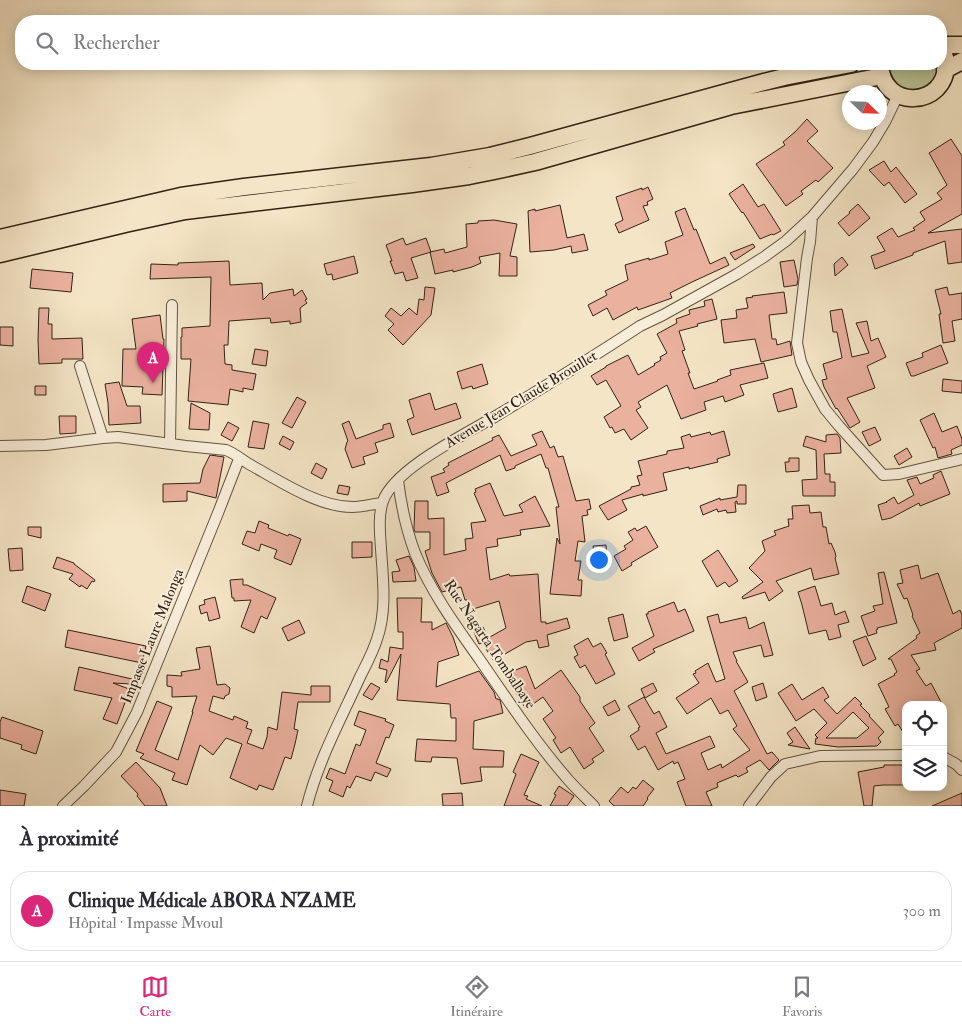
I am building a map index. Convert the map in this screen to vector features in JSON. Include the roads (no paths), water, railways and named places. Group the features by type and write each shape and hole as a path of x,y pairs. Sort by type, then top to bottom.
{"main road":[{"path":"947,45 962,45"},
{"path":"947,69 962,62"},
{"path":"0,238 181,196 431,166 490,156 770,80 820,70"},
{"path":"0,254 185,211 412,184 494,171 535,162 731,106 881,70 886,85 898,95 917,98 935,90 941,82 945,70"}],"street":[{"name":"Avenue Jean Claude Brouillet","path":"307,806 321,762 377,639 382,613 383,580 380,521 382,503 388,489 414,466 436,451 497,416 640,326 694,298 764,257 786,241 812,218 853,169 873,142 898,95"},
{"path":"812,218 797,343 801,362 825,409 882,475 899,474 962,459"},
{"path":"170,444 172,305"},
{"path":"80,366 103,438"},
{"path":"0,446 46,446 118,437 226,450 288,486 323,502 351,507 382,503"},
{"name":"Impasse Laure Malonga","path":"63,806 116,752 137,712 239,459"},
{"name":"Rue Nagarta Tombalbaye","path":"398,480 403,515 416,555 440,602 503,694 548,755 594,806"},
{"path":"749,806 771,777 785,764 820,756 902,755"},
{"path":"947,759 962,770"}],"place":[{"name":"Clinique Médicale ABORA NZAME","path":"153,383"}]}
